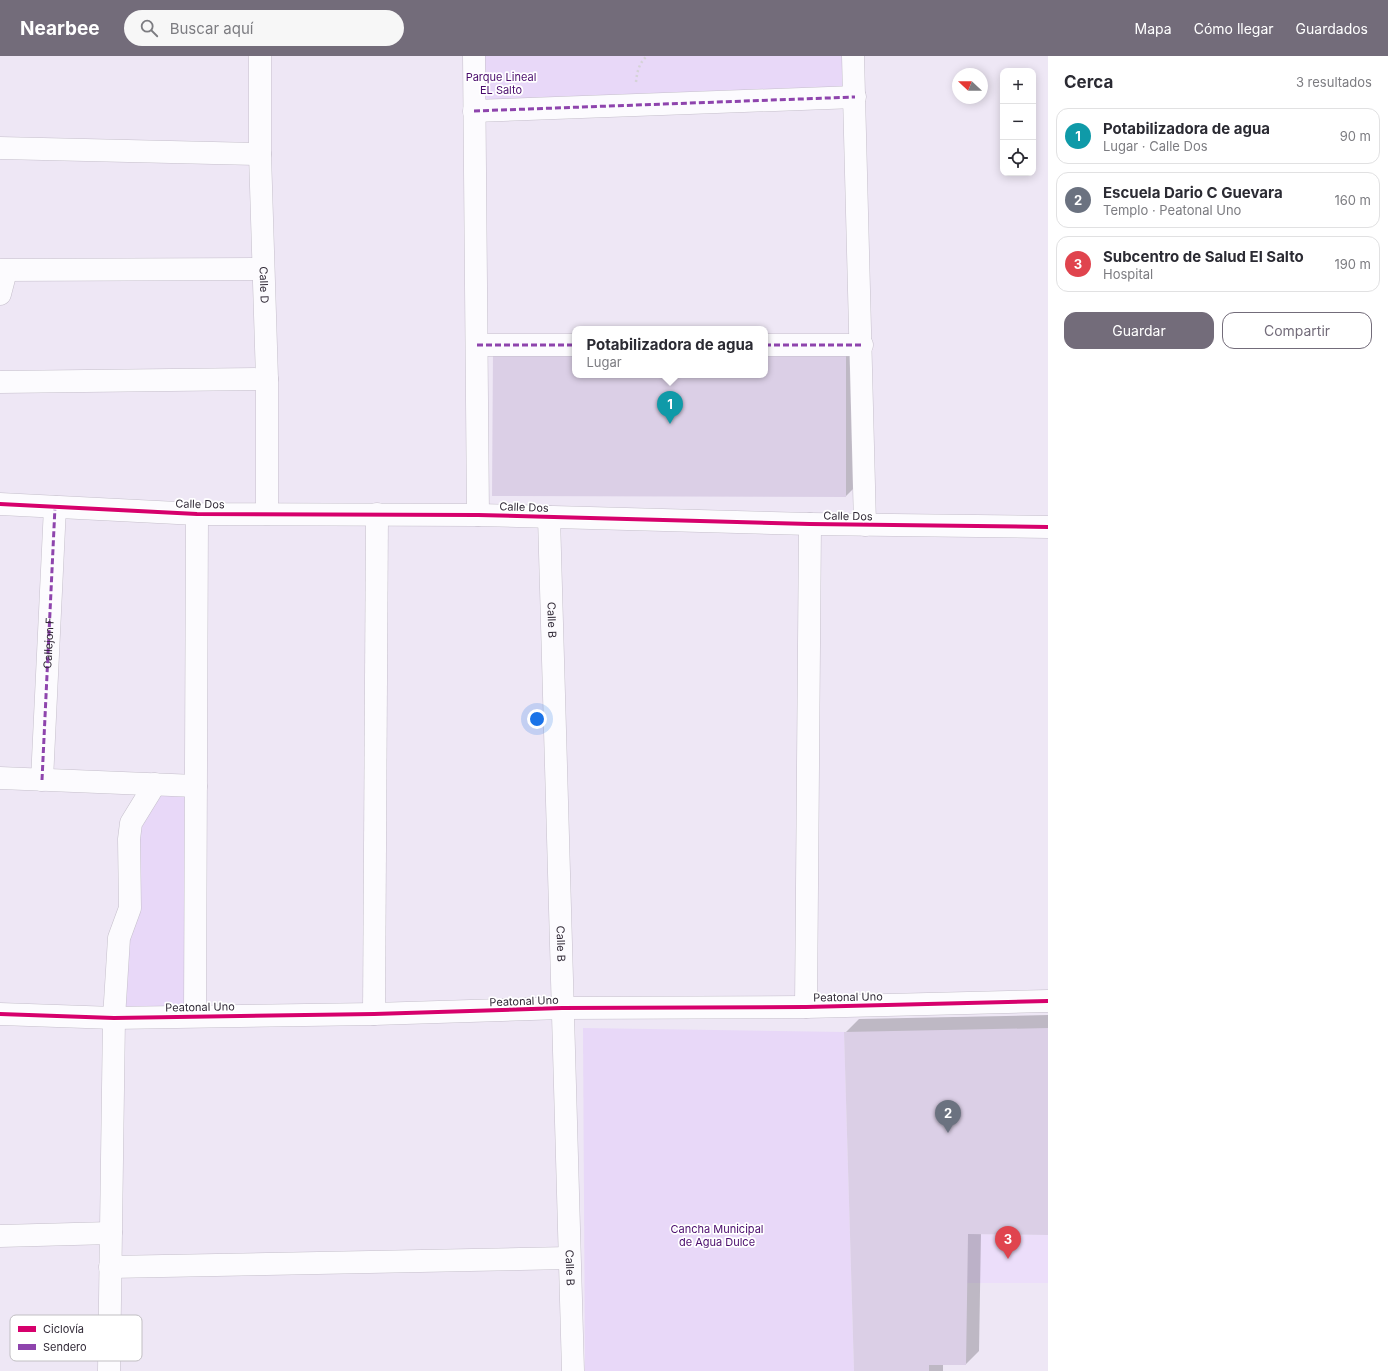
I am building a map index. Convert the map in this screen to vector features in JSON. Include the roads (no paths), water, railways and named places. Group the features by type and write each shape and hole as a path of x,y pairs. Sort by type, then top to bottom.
{"street":[{"name":"Calle D","path":"260,56 260,154 267,379 267,514"},
{"path":"474,56 478,515"},
{"path":"853,56 862,345 865,525"},
{"path":"474,111 855,98"},
{"path":"0,148 260,154"},
{"path":"0,294 3,271 263,269"},
{"path":"477,345 572,345"},
{"path":"768,345 862,345"},
{"path":"0,382 267,379"},
{"name":"Calle Dos","path":"0,504 197,514 478,515 810,524 1048,527"},
{"name":"Callejon F","path":"42,780 55,507"},
{"path":"195,1016 197,514"},
{"path":"374,1014 377,514"},
{"name":"Calle B","path":"550,517 562,1008 573,1371"},
{"path":"806,1006 810,524"},
{"path":"0,778 196,786"},
{"path":"110,1315 114,1018 120,938 130,908 130,823 156,784"},
{"name":"Peatonal Uno","path":"0,1014 114,1018 374,1014 562,1008 1048,1002"},
{"path":"0,1236 111,1233"},
{"path":"110,1268 569,1258"},
{"path":"109,1361 109,1371"}],"place":[{"name":"Potabilizadora de agua","path":"670,424"},
{"name":"Escuela Dario C Guevara","path":"948,1133"},
{"name":"Subcentro de Salud El Salto","path":"1008,1259"}],"park label":[{"name":"Parque Lineal EL Salto","path":"501,83"},
{"name":"Cancha Municipal de Agua Dulce","path":"717,1235"}]}
